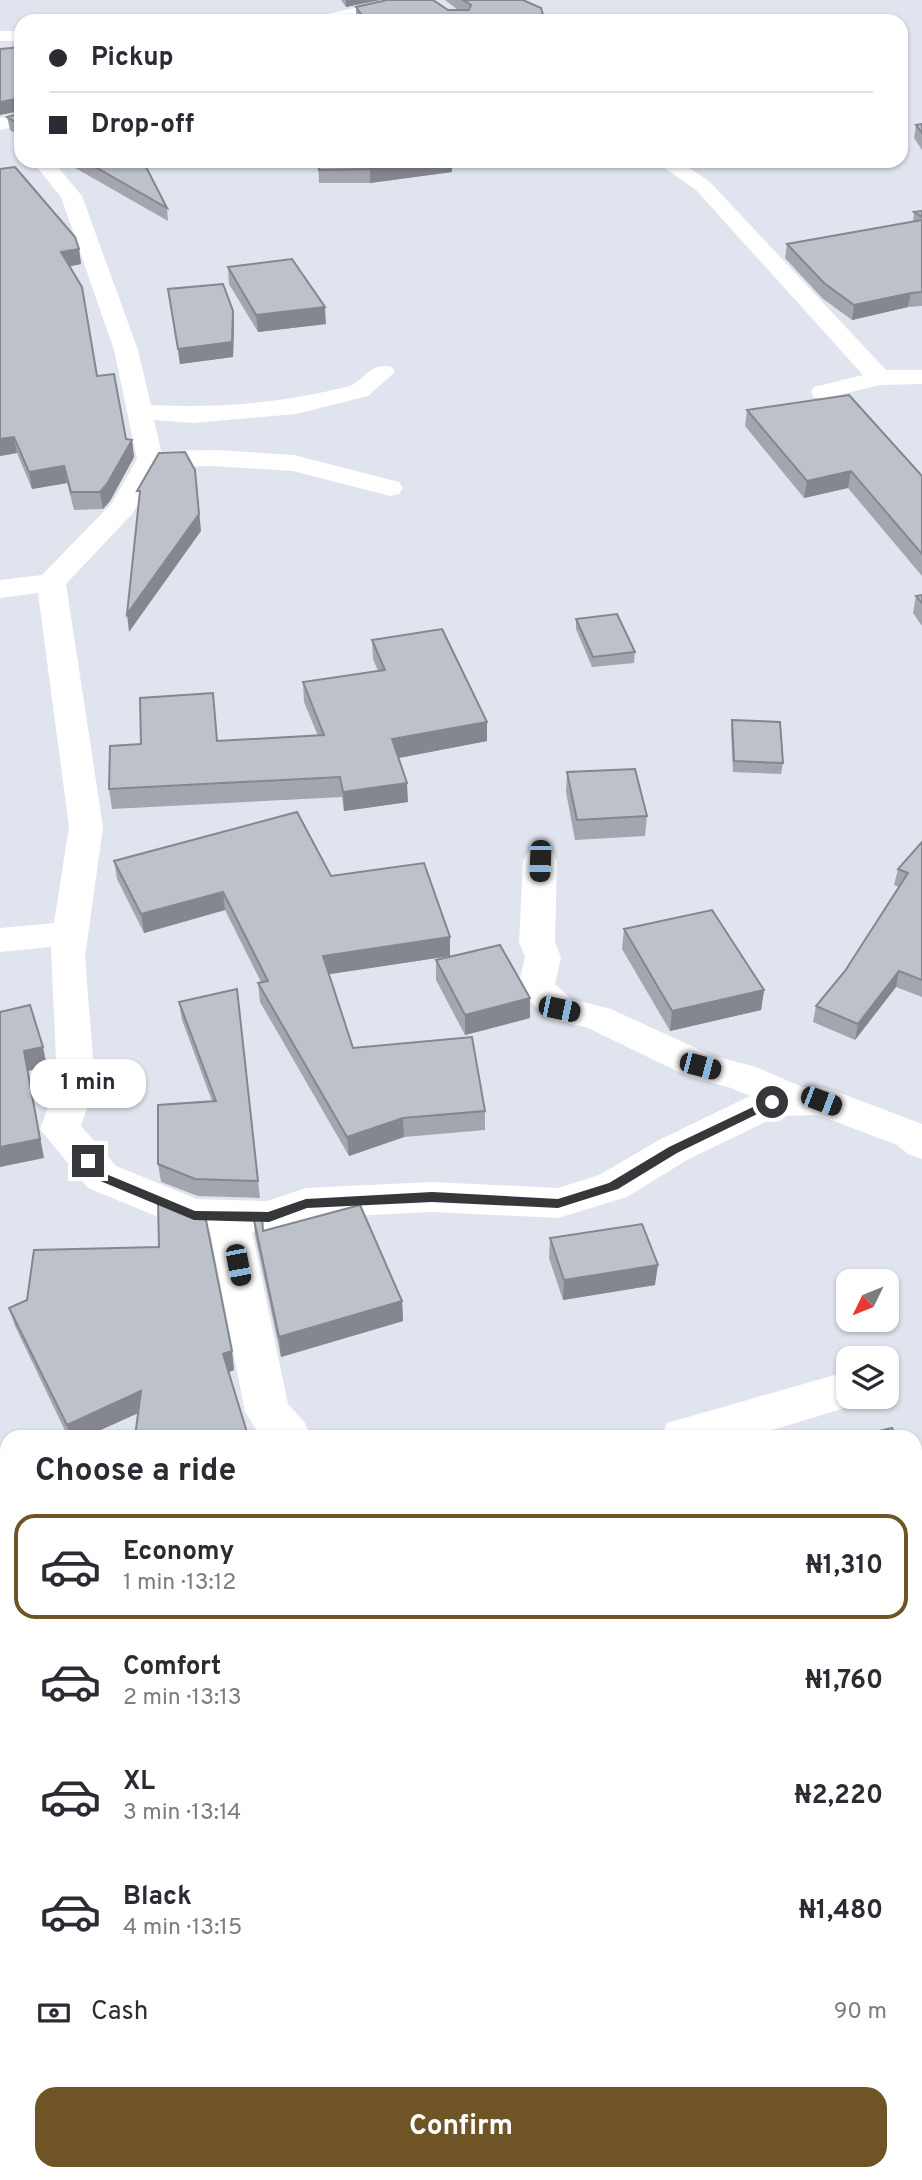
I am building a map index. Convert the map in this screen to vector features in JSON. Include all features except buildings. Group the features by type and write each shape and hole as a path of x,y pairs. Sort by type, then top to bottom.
{"street":[{"path":"351,14 416,0"},
{"path":"0,589 51,583 124,507 150,459 126,350 71,196 48,168"},
{"path":"676,168 703,186 879,378"},
{"path":"140,412 193,415 296,406 359,391 383,372"},
{"path":"823,392 879,378 922,377"},
{"path":"150,459 215,458 294,463 390,488"},
{"path":"51,583 86,827 67,957 76,1084 60,1129 102,1177 194,1215 269,1217 306,1203 432,1197 558,1203 613,1186 673,1150 772,1102 821,1101 911,1135 922,1144"},
{"path":"540,861 537,942 543,957 537,987 559,1009 598,1018 700,1066 742,1077 799,1102"},
{"path":"0,940 71,933"},
{"path":"228,1216 267,1412 283,1430"},
{"path":"707,1430 836,1393"}],"route":[{"path":"88,1161 102,1177 194,1215 269,1217 306,1203 432,1197 558,1203 613,1186 673,1150 772,1102"}]}
